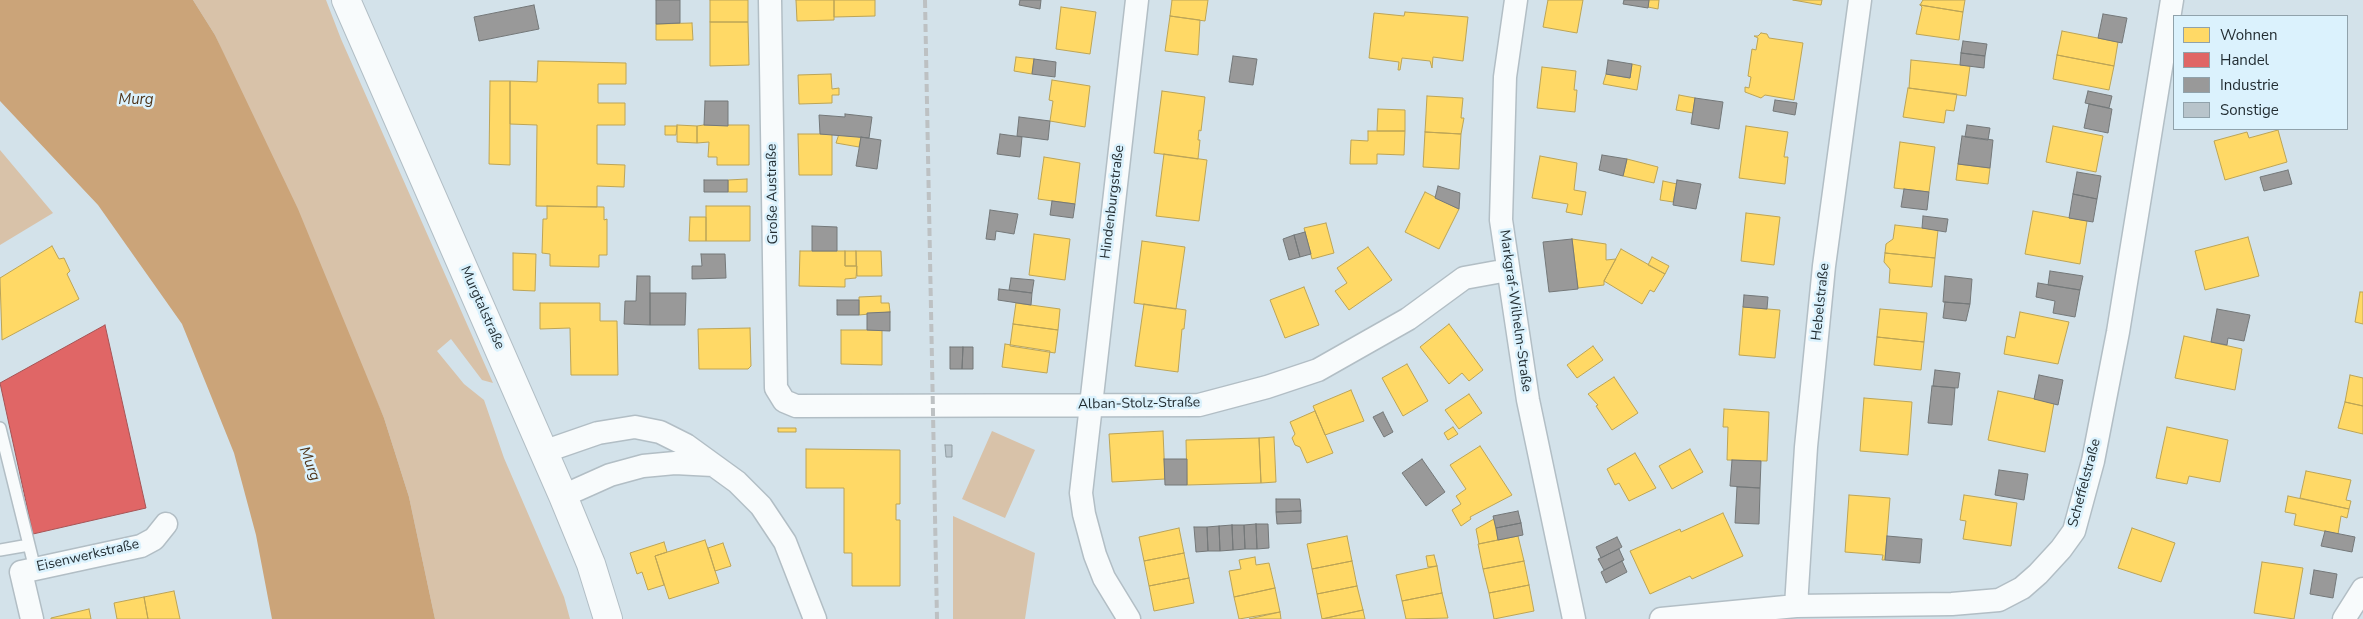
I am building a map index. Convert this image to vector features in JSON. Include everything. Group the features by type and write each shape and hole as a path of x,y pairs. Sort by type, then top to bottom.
{"street":[{"name":"Murgtalstraße","path":"346,0 563,496 591,564 608,619"},
{"name":"Große Austraße","path":"770,0 776,388"},
{"name":"Hindenburgstraße","path":"1128,619 1104,578 1084,514 1082,474 1136,0"},
{"name":"Markgraf-Wilhelm-Straße","path":"1516,0 1505,76 1501,220 1528,400 1574,619"},
{"name":"Hebelstraße","path":"1796,606 1806,447 1824,266 1860,0"},
{"name":"Scheffelstraße","path":"1661,619 1796,606 1952,604 2002,609 2038,574 2074,531 2093,461 2118,332 2172,0"},
{"name":"Alban-Stolz-Straße","path":"776,388 784,402 796,406 1199,405 1266,387 1318,370 1408,319 1464,278 1508,270"},
{"path":"543,452 598,433 635,427 660,432 686,446 737,482 761,506 785,542 815,619"},
{"path":"563,496 610,475 643,466 675,463 713,465"},
{"name":"Eisenwerkstraße","path":"32,619 21,572 141,546 154,539 166,524"},
{"path":"2344,619 2363,589"}],"lane":[{"path":"0,428 35,569"},
{"path":"0,550 29,544"}],"shaded area":[{"path":"193,0 326,0 341,39 493,383 482,380 451,339 437,351 464,384 484,400 504,458 564,597 570,619 435,619 409,497 384,418 215,35"},
{"path":"0,150 53,213 0,245"},
{"path":"992,431 1035,450 1005,518 962,499"},
{"path":"953,516 1035,553 1025,619 953,619"}],"water":[{"name":"Murg","path":"0,0 193,0 215,35 298,209 384,418 409,497 435,619 272,619 256,535 234,453 182,324 98,205 0,101"}],"building: Wohnen":[{"path":"710,0 748,0 748,22 710,22"},
{"path":"796,0 834,0 834,20 797,21"},
{"path":"834,0 875,0 875,16 834,17"},
{"path":"1172,0 1208,0 1205,21 1170,16"},
{"path":"1548,0 1583,0 1577,33 1543,27"},
{"path":"1649,0 1659,0 1658,9 1648,7"},
{"path":"1793,0 1822,0 1821,5"},
{"path":"1923,0 1965,0 1963,12 1920,5"},
{"path":"1920,5 1963,12 1959,40 1916,34 1922,7"},
{"path":"1061,7 1096,12 1090,54 1056,49"},
{"path":"1405,12 1468,17 1463,61 1433,57 1432,68 1430,61 1402,58 1400,70 1398,70 1399,62 1369,58 1374,13 1404,16"},
{"path":"1170,16 1200,20 1198,55 1165,51"},
{"path":"710,22 748,22 749,65 710,66"},
{"path":"692,23 693,40 656,40 656,24"},
{"path":"2062,31 2118,42 2114,66 2057,55"},
{"path":"1761,33 1767,34 1769,38 1803,43 1794,100 1765,95 1761,98 1745,92 1745,87 1749,88 1751,77 1748,76 1752,49 1756,50 1758,38 1754,36 1758,36"},
{"path":"2057,55 2114,66 2109,90 2053,79"},
{"path":"1016,57 1034,59 1032,74 1014,71"},
{"path":"1911,60 1970,66 1966,96 1909,88"},
{"path":"538,61 626,63 626,84 598,84 598,103 625,103 625,125 597,125 597,164 625,165 624,187 597,186 597,207 536,206 537,125 510,124 510,81 537,82"},
{"path":"1632,64 1641,66 1637,90 1603,84 1606,74 1630,78"},
{"path":"1542,67 1576,71 1574,90 1577,90 1575,112 1537,108"},
{"path":"831,74 832,89 839,88 839,95 832,95 832,103 799,104 798,75"},
{"path":"1052,80 1090,86 1085,127 1050,121 1053,101 1049,100"},
{"path":"490,81 510,81 510,165 489,164"},
{"path":"1908,88 1957,94 1954,111 1946,110 1944,123 1903,117"},
{"path":"1162,91 1205,97 1201,131 1199,130 1198,159 1154,153"},
{"path":"1679,95 1695,98 1693,113 1676,110"},
{"path":"1427,96 1463,98 1461,118 1464,118 1461,134 1425,132"},
{"path":"1378,109 1405,110 1405,131 1377,131"},
{"path":"677,125 697,126 697,143 677,142"},
{"path":"749,125 749,165 717,165 717,157 708,157 709,142 697,143 697,126"},
{"path":"665,126 677,126 676,135 665,135"},
{"path":"1746,126 1788,132 1784,157 1788,157 1785,184 1739,178"},
{"path":"2053,126 2103,136 2096,172 2046,162"},
{"path":"2278,130 2287,162 2225,180 2214,141 2247,132 2249,138"},
{"path":"1368,131 1405,131 1404,155 1377,154 1377,164 1350,164 1351,140 1368,141"},
{"path":"1425,132 1461,134 1459,169 1423,167"},
{"path":"798,134 832,134 832,175 799,175"},
{"path":"839,134 861,137 859,147 836,143"},
{"path":"1900,142 1935,147 1929,192 1894,188"},
{"path":"1164,154 1207,160 1199,221 1156,216"},
{"path":"1540,156 1577,163 1574,190 1586,192 1582,215 1566,212 1568,204 1532,198"},
{"path":"1044,157 1080,163 1075,204 1038,199"},
{"path":"1627,159 1658,167 1654,183 1623,176"},
{"path":"1958,164 1990,168 1988,184 1956,180"},
{"path":"747,179 747,192 728,192 728,180"},
{"path":"1663,181 1677,184 1673,202 1660,200"},
{"path":"1425,192 1459,209 1439,249 1405,232"},
{"path":"547,206 604,207 604,220 607,219 607,255 599,255 599,267 550,266 550,254 542,253 543,219 547,219"},
{"path":"706,206 750,206 750,241 706,241"},
{"path":"2033,211 2087,221 2080,264 2025,254"},
{"path":"1746,213 1780,217 1774,265 1741,261"},
{"path":"690,217 706,217 706,241 689,241"},
{"path":"1326,223 1334,253 1312,259 1304,228"},
{"path":"1895,225 1938,230 1935,258 1885,253 1886,244 1893,239"},
{"path":"1034,234 1070,239 1065,280 1029,275"},
{"path":"2248,237 2259,276 2205,290 2195,251"},
{"path":"1572,239 1606,244 1606,260 1616,259 1604,281 1604,285 1578,288"},
{"path":"1142,241 1185,247 1176,309 1134,303"},
{"path":"52,246 59,259 64,258 70,271 67,274 79,299 2,340 0,278"},
{"path":"1368,247 1392,280 1349,310 1335,291 1347,283 1337,268"},
{"path":"1621,249 1665,274 1654,292 1650,290 1642,304 1604,281"},
{"path":"800,251 845,251 845,266 857,266 856,278 845,279 845,287 799,286"},
{"path":"845,251 856,251 856,266 845,266"},
{"path":"856,251 881,251 882,276 857,276"},
{"path":"513,253 536,254 535,291 513,290"},
{"path":"1885,253 1935,258 1932,287 1889,283 1890,269 1884,262"},
{"path":"1652,257 1669,266 1665,274 1648,265"},
{"path":"1304,287 1319,325 1285,338 1270,300"},
{"path":"2360,292 2363,292 2363,324 2355,322"},
{"path":"881,296 881,303 889,303 890,312 859,315 859,297"},
{"path":"540,303 600,303 600,321 617,321 618,375 571,375 570,328 540,329"},
{"path":"1016,303 1060,309 1058,330 1013,324"},
{"path":"1144,304 1186,310 1184,329 1182,329 1178,372 1135,366"},
{"path":"1743,307 1780,310 1775,358 1739,355"},
{"path":"1880,309 1927,313 1924,342 1877,337"},
{"path":"2020,312 2069,322 2058,364 2004,354 2007,336 2015,338"},
{"path":"1013,324 1058,330 1055,353 1010,346"},
{"path":"1449,324 1483,370 1469,381 1462,373 1449,384 1420,347"},
{"path":"750,328 751,366 748,369 699,369 698,329"},
{"path":"841,330 882,330 882,365 841,364"},
{"path":"2184,336 2242,349 2235,390 2175,378"},
{"path":"1877,337 1924,342 1921,370 1874,365"},
{"path":"1005,344 1050,351 1047,373 1002,367"},
{"path":"1593,346 1603,360 1577,378 1567,365"},
{"path":"1407,364 1428,401 1403,416 1382,378"},
{"path":"2350,375 2363,378 2363,406 2345,402"},
{"path":"1614,377 1638,413 1612,430 1596,406 1598,405 1588,394"},
{"path":"1351,390 1364,421 1325,435 1313,406"},
{"path":"1998,391 2054,403 2045,452 1988,440"},
{"path":"1469,394 1482,413 1459,429 1445,410"},
{"path":"1864,398 1912,402 1908,455 1860,451"},
{"path":"2345,402 2363,406 2363,434 2338,428"},
{"path":"1724,409 1769,412 1767,461 1727,460 1728,427 1723,427"},
{"path":"1315,411 1333,453 1307,463 1300,447 1295,445 1292,438 1295,434 1290,422"},
{"path":"1453,427 1458,434 1448,440 1444,433"},
{"path":"2167,427 2228,440 2220,482 2189,476 2187,484 2156,478"},
{"path":"778,428 796,428 796,432 778,432"},
{"path":"1163,431 1165,479 1112,482 1109,434"},
{"path":"1274,437 1276,482 1261,483 1259,438"},
{"path":"1259,438 1261,483 1187,485 1186,440"},
{"path":"1480,446 1512,495 1470,517 1471,519 1461,526 1452,510 1461,504 1456,496 1466,489 1450,465"},
{"path":"806,449 900,450 900,504 896,504 896,520 900,520 900,586 852,586 852,553 844,553 844,488 806,488"},
{"path":"1690,449 1703,472 1672,489 1659,466"},
{"path":"1635,453 1656,488 1629,501 1619,483 1615,485 1607,469"},
{"path":"2306,471 2351,480 2346,500 2351,501 2349,509 2300,498"},
{"path":"1849,495 1890,498 1885,560 1882,560 1883,555 1845,552"},
{"path":"1964,495 2017,503 2011,546 1963,539 1966,521 1960,520"},
{"path":"2288,496 2349,509 2347,518 2341,516 2338,534 2294,525 2296,514 2285,512"},
{"path":"1723,513 1743,556 1692,579 1690,576 1650,594 1630,551 1680,529 1681,532"},
{"path":"1494,519 1498,540 1479,544 1476,529"},
{"path":"1179,528 1184,553 1144,561 1139,537"},
{"path":"2132,528 2175,543 2161,582 2118,568"},
{"path":"1347,536 1352,561 1312,569 1307,544"},
{"path":"1518,536 1524,561 1483,569 1478,544"},
{"path":"705,540 719,583 669,599 655,556"},
{"path":"664,542 667,552 655,556 664,585 648,590 642,572 637,574 630,553"},
{"path":"723,543 731,566 715,571 708,548"},
{"path":"1184,553 1189,578 1149,586 1144,561"},
{"path":"1434,555 1437,566 1428,567 1426,556"},
{"path":"1255,557 1256,565 1269,563 1275,588 1234,597 1229,571 1241,569 1239,560"},
{"path":"1352,561 1357,586 1317,594 1312,569"},
{"path":"1524,561 1529,585 1489,593 1483,569"},
{"path":"2262,562 2303,568 2294,619 2254,613"},
{"path":"1437,566 1442,593 1402,601 1396,575"},
{"path":"1189,578 1194,603 1154,611 1149,586"},
{"path":"1529,585 1534,611 1494,619 1489,593"},
{"path":"1357,586 1363,610 1322,619 1317,594"},
{"path":"1275,588 1280,612 1239,619 1234,597"},
{"path":"174,591 180,619 148,619 144,597"},
{"path":"1442,593 1448,618 1406,619 1402,601"},
{"path":"144,597 148,619 117,619 114,603"},
{"path":"89,609 91,619 51,619 51,618"},
{"path":"1363,610 1365,619 1322,619"},
{"path":"1280,612 1281,619 1249,619"}],"building: Handel":[{"path":"105,325 146,508 33,534 0,383"}],"building: Industrie":[{"path":"656,0 680,0 680,23 656,24"},
{"path":"1020,0 1041,0 1040,9 1019,5"},
{"path":"1624,0 1649,0 1648,8 1623,4"},
{"path":"534,5 539,29 479,41 474,17"},
{"path":"2103,14 2127,18 2122,43 2098,38"},
{"path":"1963,41 1987,44 1985,56 1961,53"},
{"path":"1961,53 1985,56 1984,68 1960,65"},
{"path":"1233,56 1257,59 1253,85 1229,82"},
{"path":"1034,59 1056,62 1055,77 1032,74"},
{"path":"1608,60 1632,64 1630,78 1606,74"},
{"path":"2088,91 2112,96 2109,108 2085,103"},
{"path":"1695,98 1723,102 1719,129 1691,124"},
{"path":"1775,100 1797,103 1795,115 1773,111"},
{"path":"705,101 728,101 728,126 704,125"},
{"path":"2089,104 2112,109 2108,133 2084,128"},
{"path":"845,114 872,117 869,138 820,134 819,115 845,117"},
{"path":"1019,117 1050,121 1048,140 1017,136"},
{"path":"1967,125 1990,128 1988,140 1965,137"},
{"path":"1000,134 1022,137 1020,157 997,154"},
{"path":"1962,136 1993,140 1990,168 1958,164"},
{"path":"861,137 881,140 877,169 856,166"},
{"path":"1602,155 1627,159 1623,176 1599,170"},
{"path":"2288,170 2292,184 2264,191 2260,177"},
{"path":"2077,172 2101,176 2097,199 2073,194"},
{"path":"704,180 728,180 728,192 704,192"},
{"path":"1677,180 1701,184 1696,209 1673,205"},
{"path":"1438,186 1460,193 1459,209 1435,198"},
{"path":"1904,189 1929,192 1927,210 1901,207"},
{"path":"2073,194 2097,199 2093,222 2069,218"},
{"path":"1052,201 1075,204 1073,218 1050,215"},
{"path":"990,210 1018,214 1014,234 996,231 995,240 986,239"},
{"path":"1923,216 1948,219 1946,232 1922,228"},
{"path":"812,226 837,227 837,251 812,251"},
{"path":"1305,232 1311,254 1300,257 1294,235"},
{"path":"1294,235 1300,257 1289,260 1283,239"},
{"path":"1572,239 1578,289 1549,292 1543,242"},
{"path":"701,254 725,254 726,278 692,279 692,266 702,266"},
{"path":"2050,271 2083,276 2080,290 2048,285"},
{"path":"637,276 650,276 650,325 624,324 625,301 636,301"},
{"path":"1945,276 1972,279 1970,304 1943,302"},
{"path":"1011,278 1034,280 1032,293 1009,290"},
{"path":"2038,283 2080,290 2075,317 2053,313 2055,301 2036,297"},
{"path":"999,289 1032,293 1031,305 998,300"},
{"path":"650,293 686,293 685,325 650,325"},
{"path":"1744,295 1768,297 1767,309 1743,307"},
{"path":"837,300 859,300 859,315 837,315"},
{"path":"1945,302 1970,304 1966,321 1943,318"},
{"path":"2217,309 2250,315 2244,341 2228,338 2227,345 2211,342"},
{"path":"890,312 890,331 867,330 867,313"},
{"path":"950,347 963,347 962,369 950,369"},
{"path":"963,347 973,347 973,369 962,369"},
{"path":"1935,370 1960,373 1958,388 1933,386"},
{"path":"2039,375 2063,380 2058,405 2034,399"},
{"path":"1932,386 1955,388 1952,425 1928,423"},
{"path":"1383,412 1393,432 1384,437 1373,417"},
{"path":"1164,459 1187,459 1187,485 1165,485"},
{"path":"1422,459 1445,492 1426,506 1402,473"},
{"path":"1732,460 1761,461 1760,488 1730,486"},
{"path":"1999,470 2028,474 2024,500 1995,495"},
{"path":"1737,487 1760,488 1759,524 1735,523"},
{"path":"1276,499 1300,499 1301,511 1276,512"},
{"path":"1301,511 1301,523 1277,524 1276,512"},
{"path":"1518,511 1521,523 1496,528 1493,516"},
{"path":"1521,523 1523,535 1498,540 1496,528"},
{"path":"1256,524 1257,549 1245,549 1244,525"},
{"path":"1256,524 1268,524 1269,548 1257,549"},
{"path":"1232,525 1233,550 1220,551 1219,526"},
{"path":"1232,525 1244,525 1245,549 1233,550"},
{"path":"1219,526 1220,551 1208,551 1207,527"},
{"path":"1194,527 1207,527 1208,551 1196,552"},
{"path":"2325,531 2355,537 2352,552 2321,546"},
{"path":"1887,536 1922,539 1920,563 1885,560"},
{"path":"1617,537 1622,547 1601,558 1596,547"},
{"path":"1619,549 1624,560 1604,570 1598,559"},
{"path":"1622,561 1627,572 1606,583 1601,572"},
{"path":"2314,570 2337,574 2333,598 2310,594"}],"building: Sonstige":[{"path":"945,445 952,445 952,457 946,457"}],"railway":[{"path":"925,0 937,619"}]}
